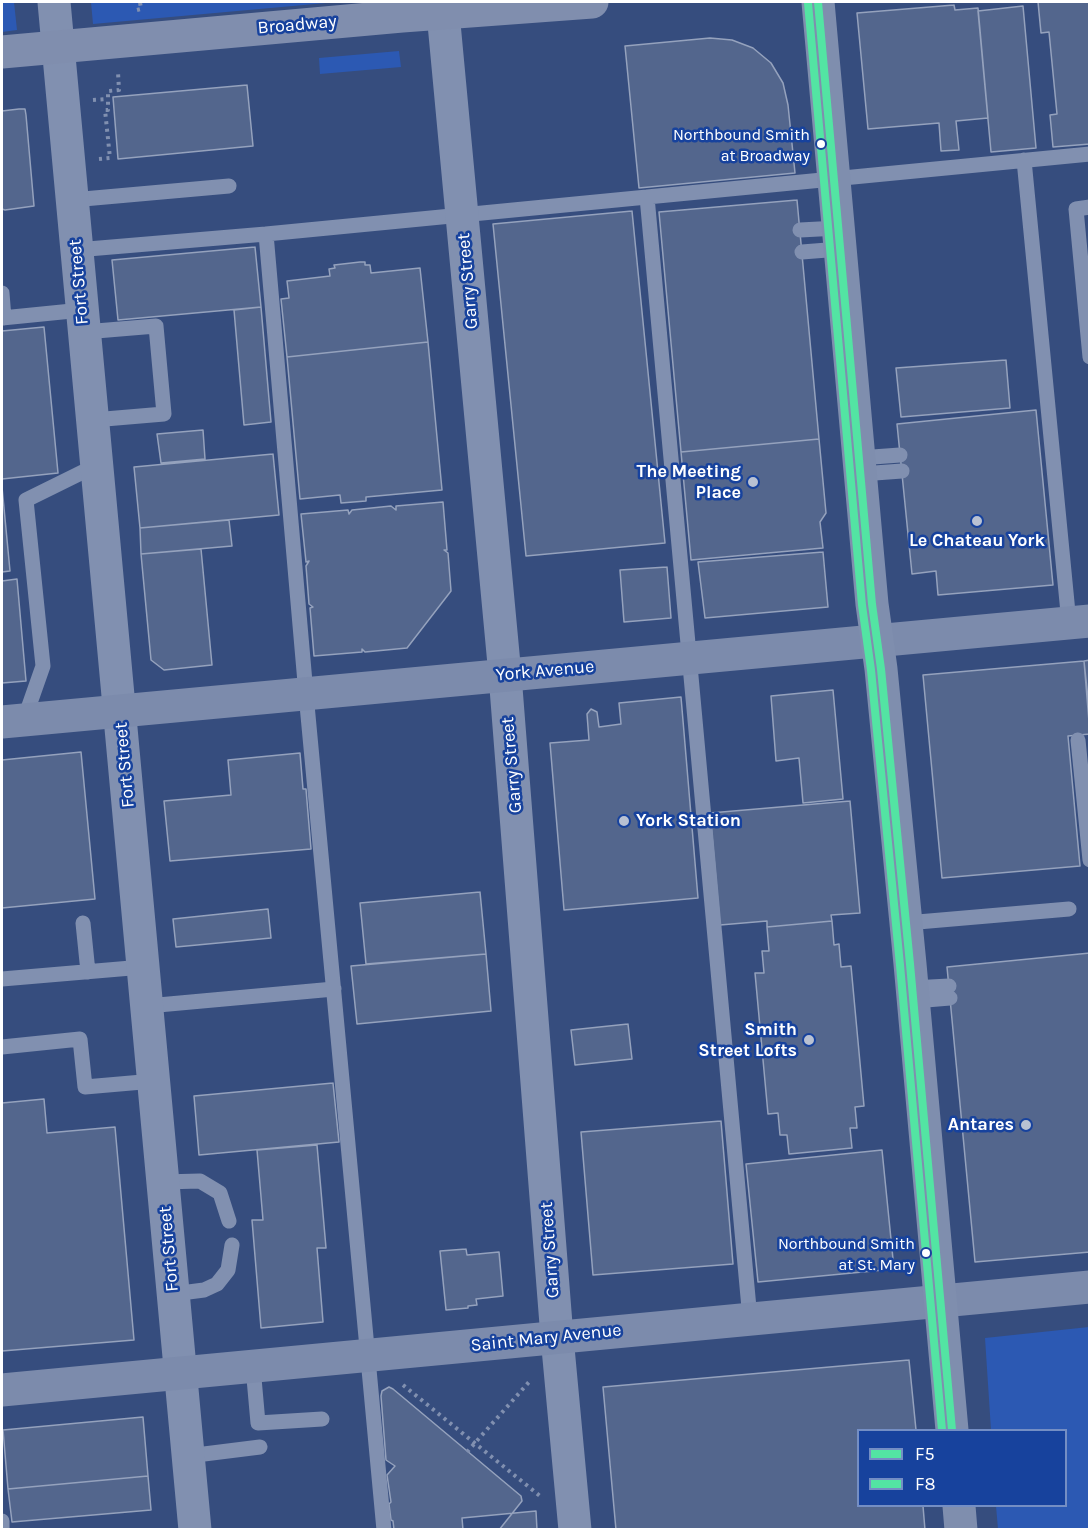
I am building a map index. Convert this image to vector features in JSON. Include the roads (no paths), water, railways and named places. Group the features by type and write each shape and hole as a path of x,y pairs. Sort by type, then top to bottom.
{"highway":[{"name":"Broadway","path":"2,52 443,7 592,2"}],"main road":[{"path":"818,2 860,466 913,995 952,1429"},
{"name":"York Avenue","path":"13,721 1079,622"},
{"name":"Saint Mary Avenue","path":"2,1390 1089,1287"},
{"path":"959,1507 961,1530"}],"street":[{"name":"Fort Street","path":"54,2 195,1530"},
{"name":"Garry Street","path":"443,7 505,675 557,1337 575,1530"}],"lane":[{"path":"76,250 266,234 1089,154"},
{"path":"1024,160 1079,622"},
{"path":"72,200 229,186"},
{"path":"647,197 716,915 750,1319"},
{"path":"1089,207 1076,208 1089,357"},
{"path":"800,230 839,238"},
{"path":"266,234 306,694 384,1530"},
{"path":"802,252 839,238"},
{"path":"2,293 3,318 156,326 164,414 93,420"},
{"path":"860,466 900,455"},
{"path":"13,721 43,666 26,500 97,465"},
{"path":"860,466 902,471"},
{"path":"1078,740 1089,860"},
{"path":"906,924 1069,909"},
{"path":"83,923 88,972"},
{"path":"2,979 143,967"},
{"path":"147,1006 334,989"},
{"path":"913,995 950,992"},
{"path":"2,1047 80,1039 84,1087 154,1081"},
{"path":"163,1182 200,1181 220,1193 229,1221"},
{"path":"173,1294 204,1290 217,1284 228,1270 232,1245"},
{"path":"254,1366 258,1423 322,1419"},
{"path":"188,1456 260,1447"},
{"path":"2,1521 2,1530"}],"place":[{"name":"Northbound Smith at Broadway","path":"821,144"},
{"name":"The Meeting Place","path":"753,482"},
{"name":"Le Chateau York","path":"977,521"},
{"name":"York Station","path":"624,821"},
{"name":"Smith Street Lofts","path":"809,1040"},
{"name":"Antares","path":"1026,1125"},
{"name":"Northbound Smith at St. Mary","path":"926,1253"}]}
